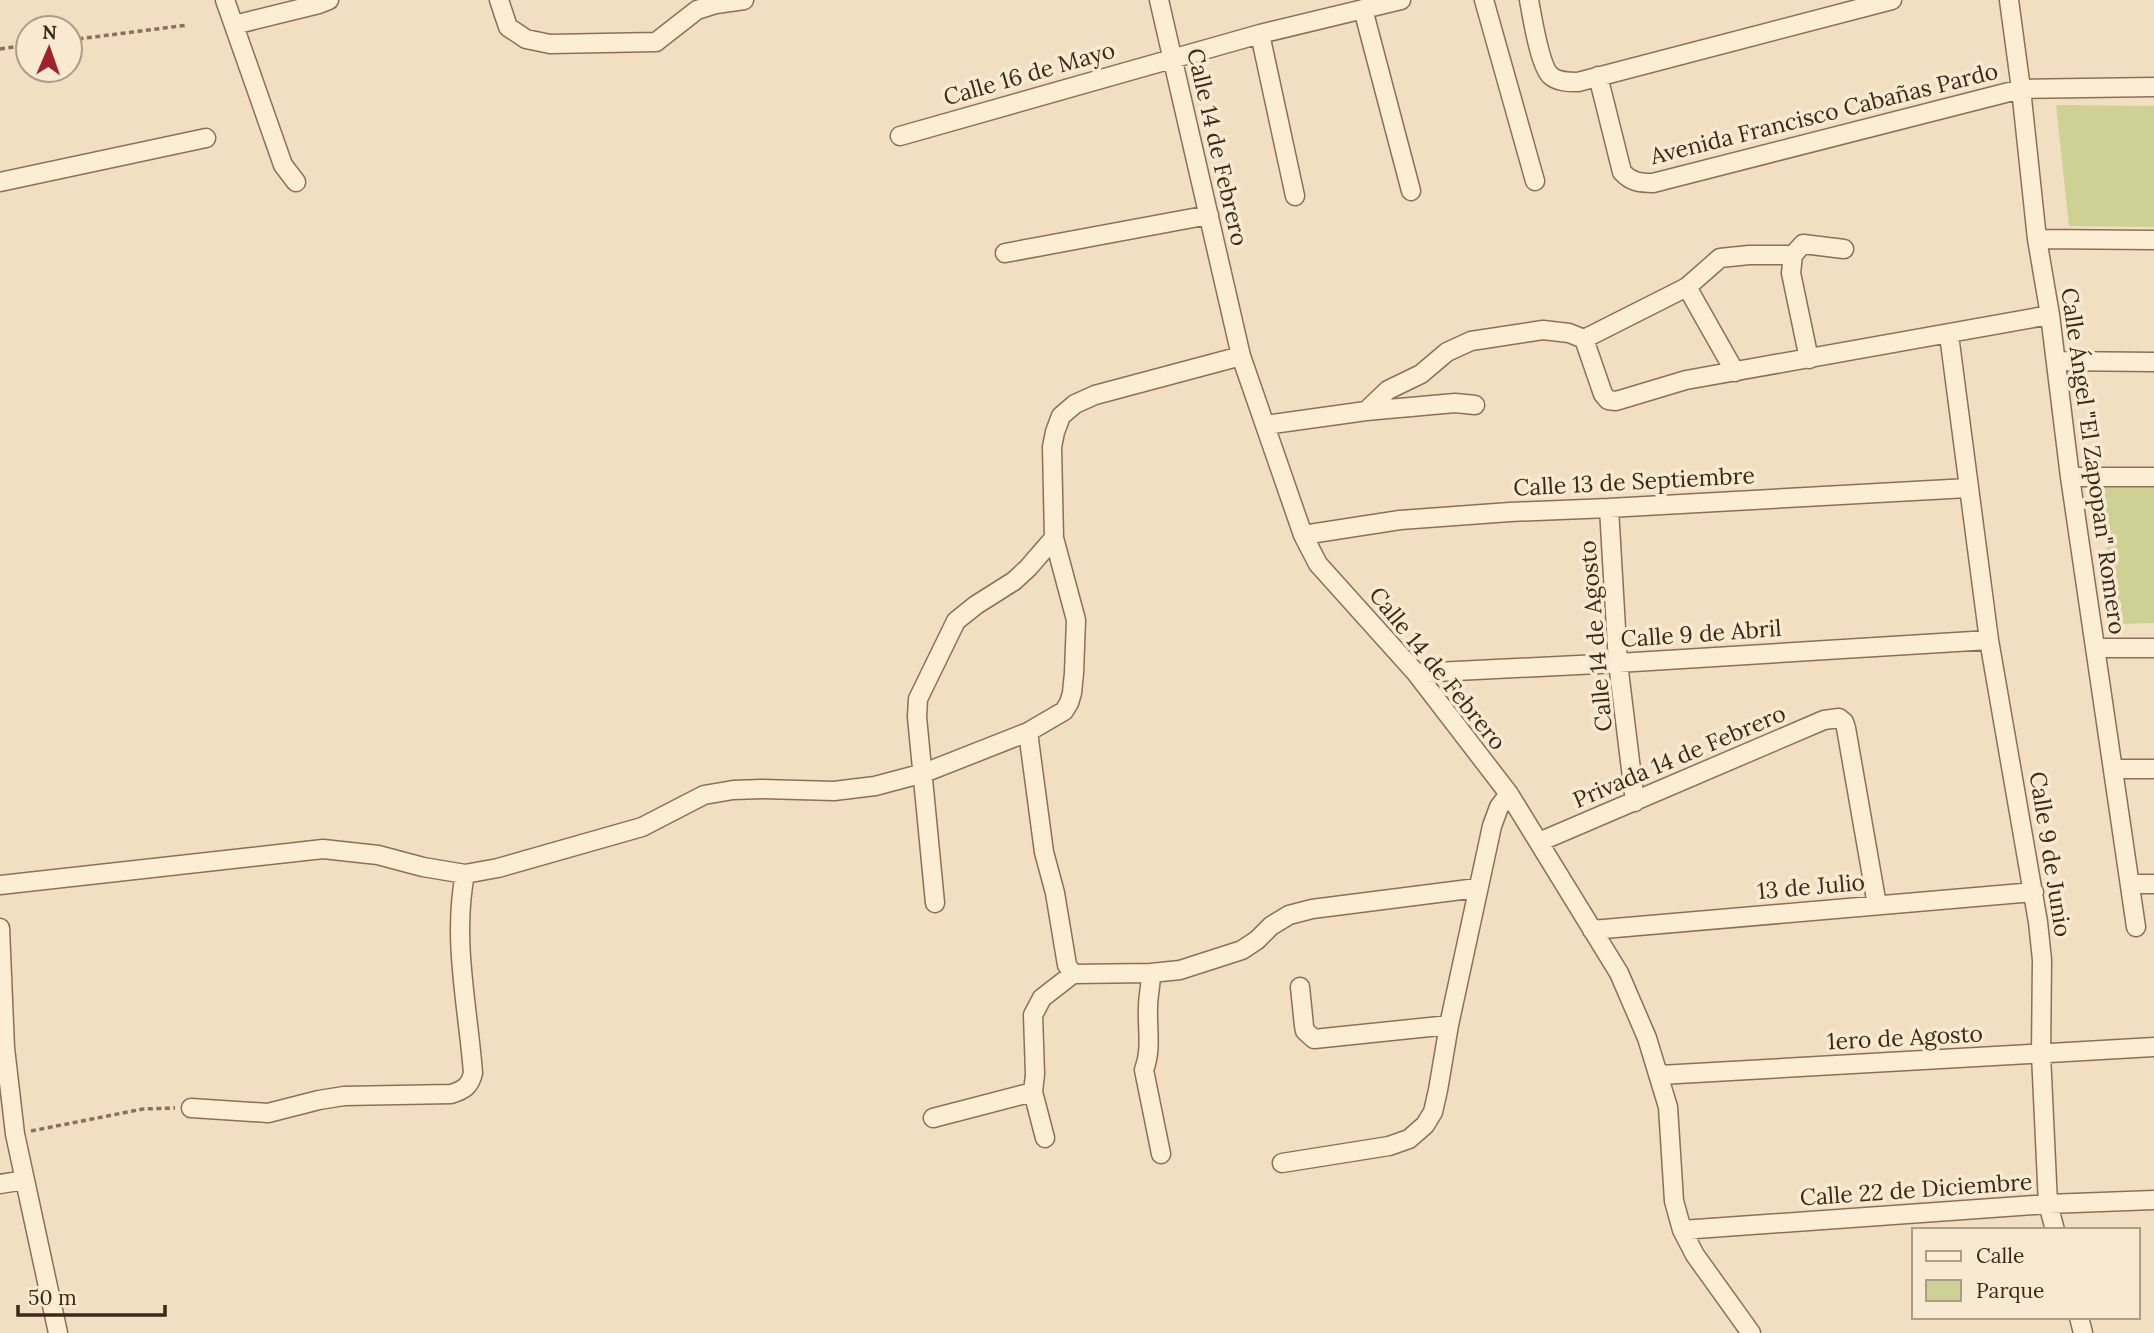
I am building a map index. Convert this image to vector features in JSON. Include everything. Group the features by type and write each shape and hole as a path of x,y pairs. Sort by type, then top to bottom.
{"street":[{"path":"225,0 284,165 296,182"},
{"path":"234,24 329,0"},
{"path":"499,0 508,27 526,39 550,44 656,42 697,10 744,0"},
{"name":"Calle 14 de Febrero","path":"1159,0 1241,356 1303,535 1318,565 1416,673 1509,794 1619,973 1647,1038 1668,1107 1674,1201 1682,1230 1695,1255 1751,1333"},
{"name":"Calle 16 de Mayo","path":"900,136 1259,34 1401,0"},
{"path":"1483,0 1535,181"},
{"path":"1529,0 1544,66 1551,76 1563,82 1578,82 1892,0"},
{"name":"Calle Ángel \"El Zapopan\" Romero","path":"2009,0 2037,239 2136,927"},
{"path":"1363,9 1411,191"},
{"path":"1259,34 1295,196"},
{"name":"Avenida Francisco Cabañas Pardo","path":"1598,76 1622,172 1639,183 1666,180 2021,89 2154,87"},
{"path":"0,183 206,138"},
{"path":"1005,253 1209,215"},
{"path":"2037,239 2154,240"},
{"path":"1809,359 1791,273 1793,256 1804,244 1844,249"},
{"path":"1366,411 1388,390 1421,374 1447,352 1471,341 1543,330 1569,333 1584,339 1687,287 1720,258 1749,255 1793,256"},
{"path":"1687,287 1735,372"},
{"path":"1584,339 1603,394 1608,400 1616,401 1686,380 2050,316"},
{"name":"Calle 9 de Junio","path":"1949,334 1989,640 2034,892 2042,960 2041,1054 2048,1204 2054,1228"},
{"path":"0,885 323,849 378,855 423,867 465,874 498,868 642,827 704,795 733,790 834,791 875,786 924,773 1028,732 1064,711 1069,703 1074,673 1076,620 1054,538 1052,447 1061,416 1075,404 1095,395 1241,356"},
{"path":"2056,362 2154,362"},
{"path":"1265,425 1366,411 1455,403 1475,405"},
{"path":"2070,477 2154,477"},
{"name":"Calle 13 de Septiembre","path":"1303,535 1400,520 1510,512 1968,488"},
{"name":"Calle 14 de Agosto","path":"1609,508 1618,663 1635,802"},
{"path":"935,903 917,717 918,699 956,621 1014,581 1054,538"},
{"name":"Calle 9 de Abril","path":"1416,673 1989,640"},
{"path":"2095,648 2154,648"},
{"name":"Privada 14 de Febrero","path":"1539,842 1825,720 1839,718 1846,728 1877,905"},
{"path":"1028,732 1044,852 1055,893 1067,965 1073,974"},
{"path":"2114,769 2154,769"},
{"path":"1282,1163 1389,1146 1409,1139 1425,1125 1433,1112 1492,826 1499,807 1509,794"},
{"path":"191,1108 268,1113 344,1096 451,1094 463,1090 471,1083 473,1073 460,937 460,897 465,874"},
{"path":"2130,884 2154,884"},
{"path":"1045,1139 1033,1092 1033,1015 1042,998 1073,974 1180,970 1242,950 1257,940 1270,926 1289,915 1312,909 1478,888"},
{"name":"13 de Julio","path":"1592,930 2034,892"},
{"path":"0,928 2,1049 15,1134 58,1333"},
{"path":"1151,973 1147,1010 1149,1059 1144,1070 1161,1154"},
{"path":"1300,987 1305,1031 1314,1039 1449,1025"},
{"name":"1ero de Agosto","path":"1660,1075 2154,1047"},
{"path":"933,1118 1033,1092"},
{"path":"0,1184 25,1180"},
{"name":"Calle 22 de Diciembre","path":"1682,1230 2048,1204 2154,1200"}],"path":[{"path":"84,38 188,25"},
{"path":"15,1134 143,1109 191,1108"}],"green space":[{"path":"2056,105 2154,106 2154,227 2069,226"},
{"path":"2099,485 2154,487 2154,623 2117,624"}]}
